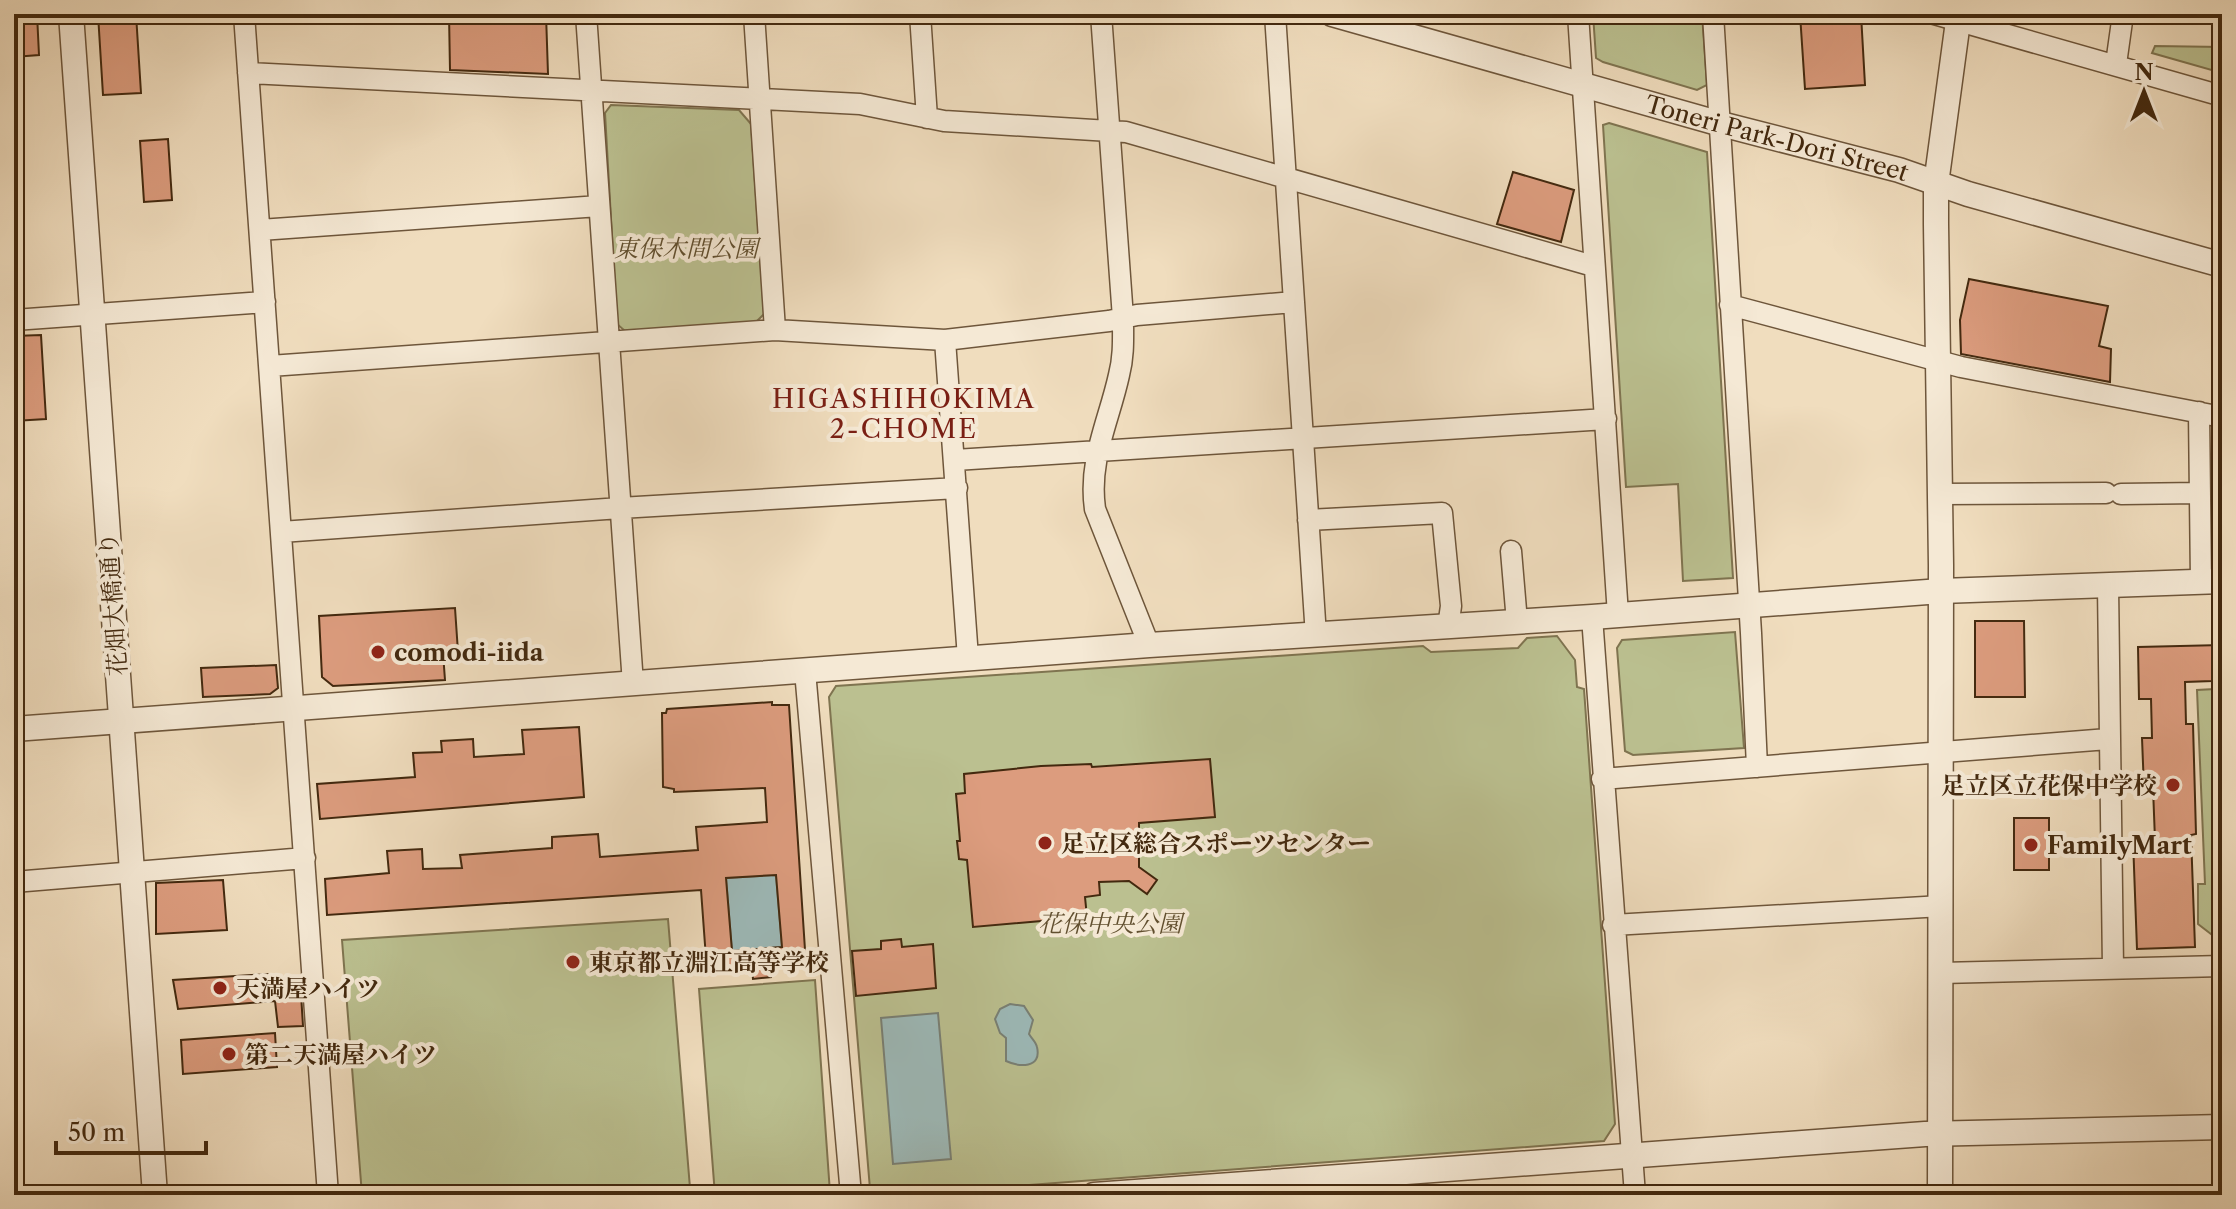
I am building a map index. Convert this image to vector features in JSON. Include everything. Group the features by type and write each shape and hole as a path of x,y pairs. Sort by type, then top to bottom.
{"street":[{"name":"花畑大橋通り","path":"71,14 155,1195"},
{"path":"244,14 328,1195"},
{"path":"586,14 633,684"},
{"path":"754,14 775,330"},
{"path":"920,14 927,118"},
{"path":"1101,14 1123,318 1123,357 1097,451 1092,489 1095,509 1149,645"},
{"path":"1275,14 1316,636"},
{"name":"Toneri Park-Dori Street","path":"1332,14 1721,124 1899,170 1936,184 2222,265"},
{"path":"1578,14 1618,615"},
{"path":"1713,14 1750,605 1757,767"},
{"path":"2116,64 2123,14"},
{"path":"1940,1195 1941,591 1936,184 1950,16 2222,96"},
{"path":"248,73 860,104 927,118 1126,132 1593,266"},
{"path":"260,230 599,206"},
{"path":"14,320 265,302"},
{"path":"270,366 775,330 945,340 1137,315 1294,302"},
{"path":"1730,305 1961,367 2222,417"},
{"path":"945,340 968,658"},
{"path":"14,729 1149,645 1941,591 2212,582 2200,493 2199,412"},
{"path":"955,460 1606,419"},
{"path":"281,532 957,488"},
{"path":"1940,494 2200,493"},
{"path":"1308,520 1442,513 1451,606 1448,627"},
{"path":"1511,551 1517,622"},
{"path":"2108,586 2113,968"},
{"path":"1592,617 1635,1195"},
{"path":"805,671 851,1195"},
{"path":"1602,779 2108,739"},
{"path":"14,882 305,858"},
{"path":"1613,925 1942,906"},
{"path":"1941,973 2222,966"},
{"path":"1094,1195 1186,1192 1941,1133 2222,1127"}],"green space":[{"path":"1593,14 1702,14 1707,85 1697,90 1596,58"},
{"path":"2155,46 2222,47 2222,73 2152,53"},
{"name":"東保木間公園","path":"611,105 739,110 751,124 764,314 755,323 625,331 617,324 605,113"},
{"path":"1609,123 1707,152 1733,578 1683,581 1678,484 1626,487 1603,125"},
{"path":"1735,632 1744,748 1633,755 1625,751 1617,648 1622,640"},
{"name":"花保中央公園","path":"1557,636 1575,660 1577,687 1584,689 1615,1124 1604,1141 900,1195 876,1195 870,1189 829,697 836,686 1423,646 1431,652 1518,648 1527,638"},
{"path":"2215,683 2222,683 2222,941 2198,924 2198,884 2205,884 2197,690 2215,689"},
{"path":"668,919 690,1188 602,1195 362,1195 342,940"},
{"path":"815,980 830,1193 715,1195 699,989"}],"water":[{"path":"776,875 782,947 732,951 726,878"},
{"path":"1010,1004 1024,1006 1033,1020 1029,1034 1038,1054 1033,1063 1006,1061 1006,1038 1000,1033 995,1019 1000,1009"},
{"path":"938,1013 951,1159 893,1164 881,1018"}],"building":[{"path":"14,14 37,14 39,55 14,57"},
{"path":"98,14 136,14 141,93 103,95"},
{"path":"449,14 546,14 548,74 450,70"},
{"path":"1800,14 1861,14 1865,85 1805,89"},
{"path":"168,139 172,200 144,202 140,141"},
{"path":"1513,172 1574,190 1561,242 1497,224"},
{"path":"1969,279 2108,306 2099,346 2111,349 2110,382 1961,354 1960,320"},
{"path":"41,335 46,419 14,421 14,336"},
{"path":"455,608 458,652 443,653 445,680 333,686 322,677 319,616"},
{"path":"1975,621 2024,621 2025,697 1975,697"},
{"path":"2222,645 2222,672 2212,672 2212,681 2185,682 2186,724 2193,724 2196,834 2191,835 2195,947 2137,949 2133,840 2155,840 2153,788 2144,789 2142,738 2152,738 2151,699 2139,699 2138,647"},
{"path":"276,665 278,688 270,694 203,697 201,668"},
{"path":"772,702 772,705 789,705 806,965 770,967 771,977 753,979 752,969 707,972 701,890 327,915 325,879 389,873 387,851 422,849 423,869 462,868 460,855 552,848 552,837 598,834 600,857 698,850 696,827 767,822 765,788 674,792 674,789 663,787 662,713 666,713 667,709","holes":["776,875 782,947 732,951 726,878"]},
{"path":"579,727 584,797 320,819 317,784 415,777 413,753 442,752 441,741 473,739 474,757 524,754 522,730"},
{"path":"1210,759 1215,817 1139,823 1139,867 1157,880 1147,894 1129,881 1099,882 1100,895 1085,897 1087,917 973,927 967,860 959,859 957,841 960,841 956,794 965,793 964,774 1041,766 1091,764 1092,767"},
{"path":"2014,818 2049,818 2049,870 2014,870"},
{"path":"223,880 227,930 156,934 156,883"},
{"path":"901,939 902,947 933,944 936,988 856,996 852,951 881,949 881,941"},
{"name":"天満屋ハイツ","path":"270,974 271,979 300,978 303,1026 278,1027 275,1001 178,1009 173,980"},
{"name":"第二天満屋ハイツ","path":"275,1033 277,1067 183,1074 181,1040"}],"place":[{"name":"comodi-iida","path":"378,652"},
{"name":"足立区立花保中学校","path":"2173,785"},
{"name":"足立区総合スポーツセンター","path":"1045,843"},
{"name":"FamilyMart","path":"2031,845"},
{"name":"東京都立淵江高等学校","path":"573,962"},
{"name":"天満屋ハイツ","path":"220,988"},
{"name":"第二天満屋ハイツ","path":"229,1054"}],"district":[{"name":"HIGASHIHOKIMA 2-CHOME","path":"904,414"}]}
